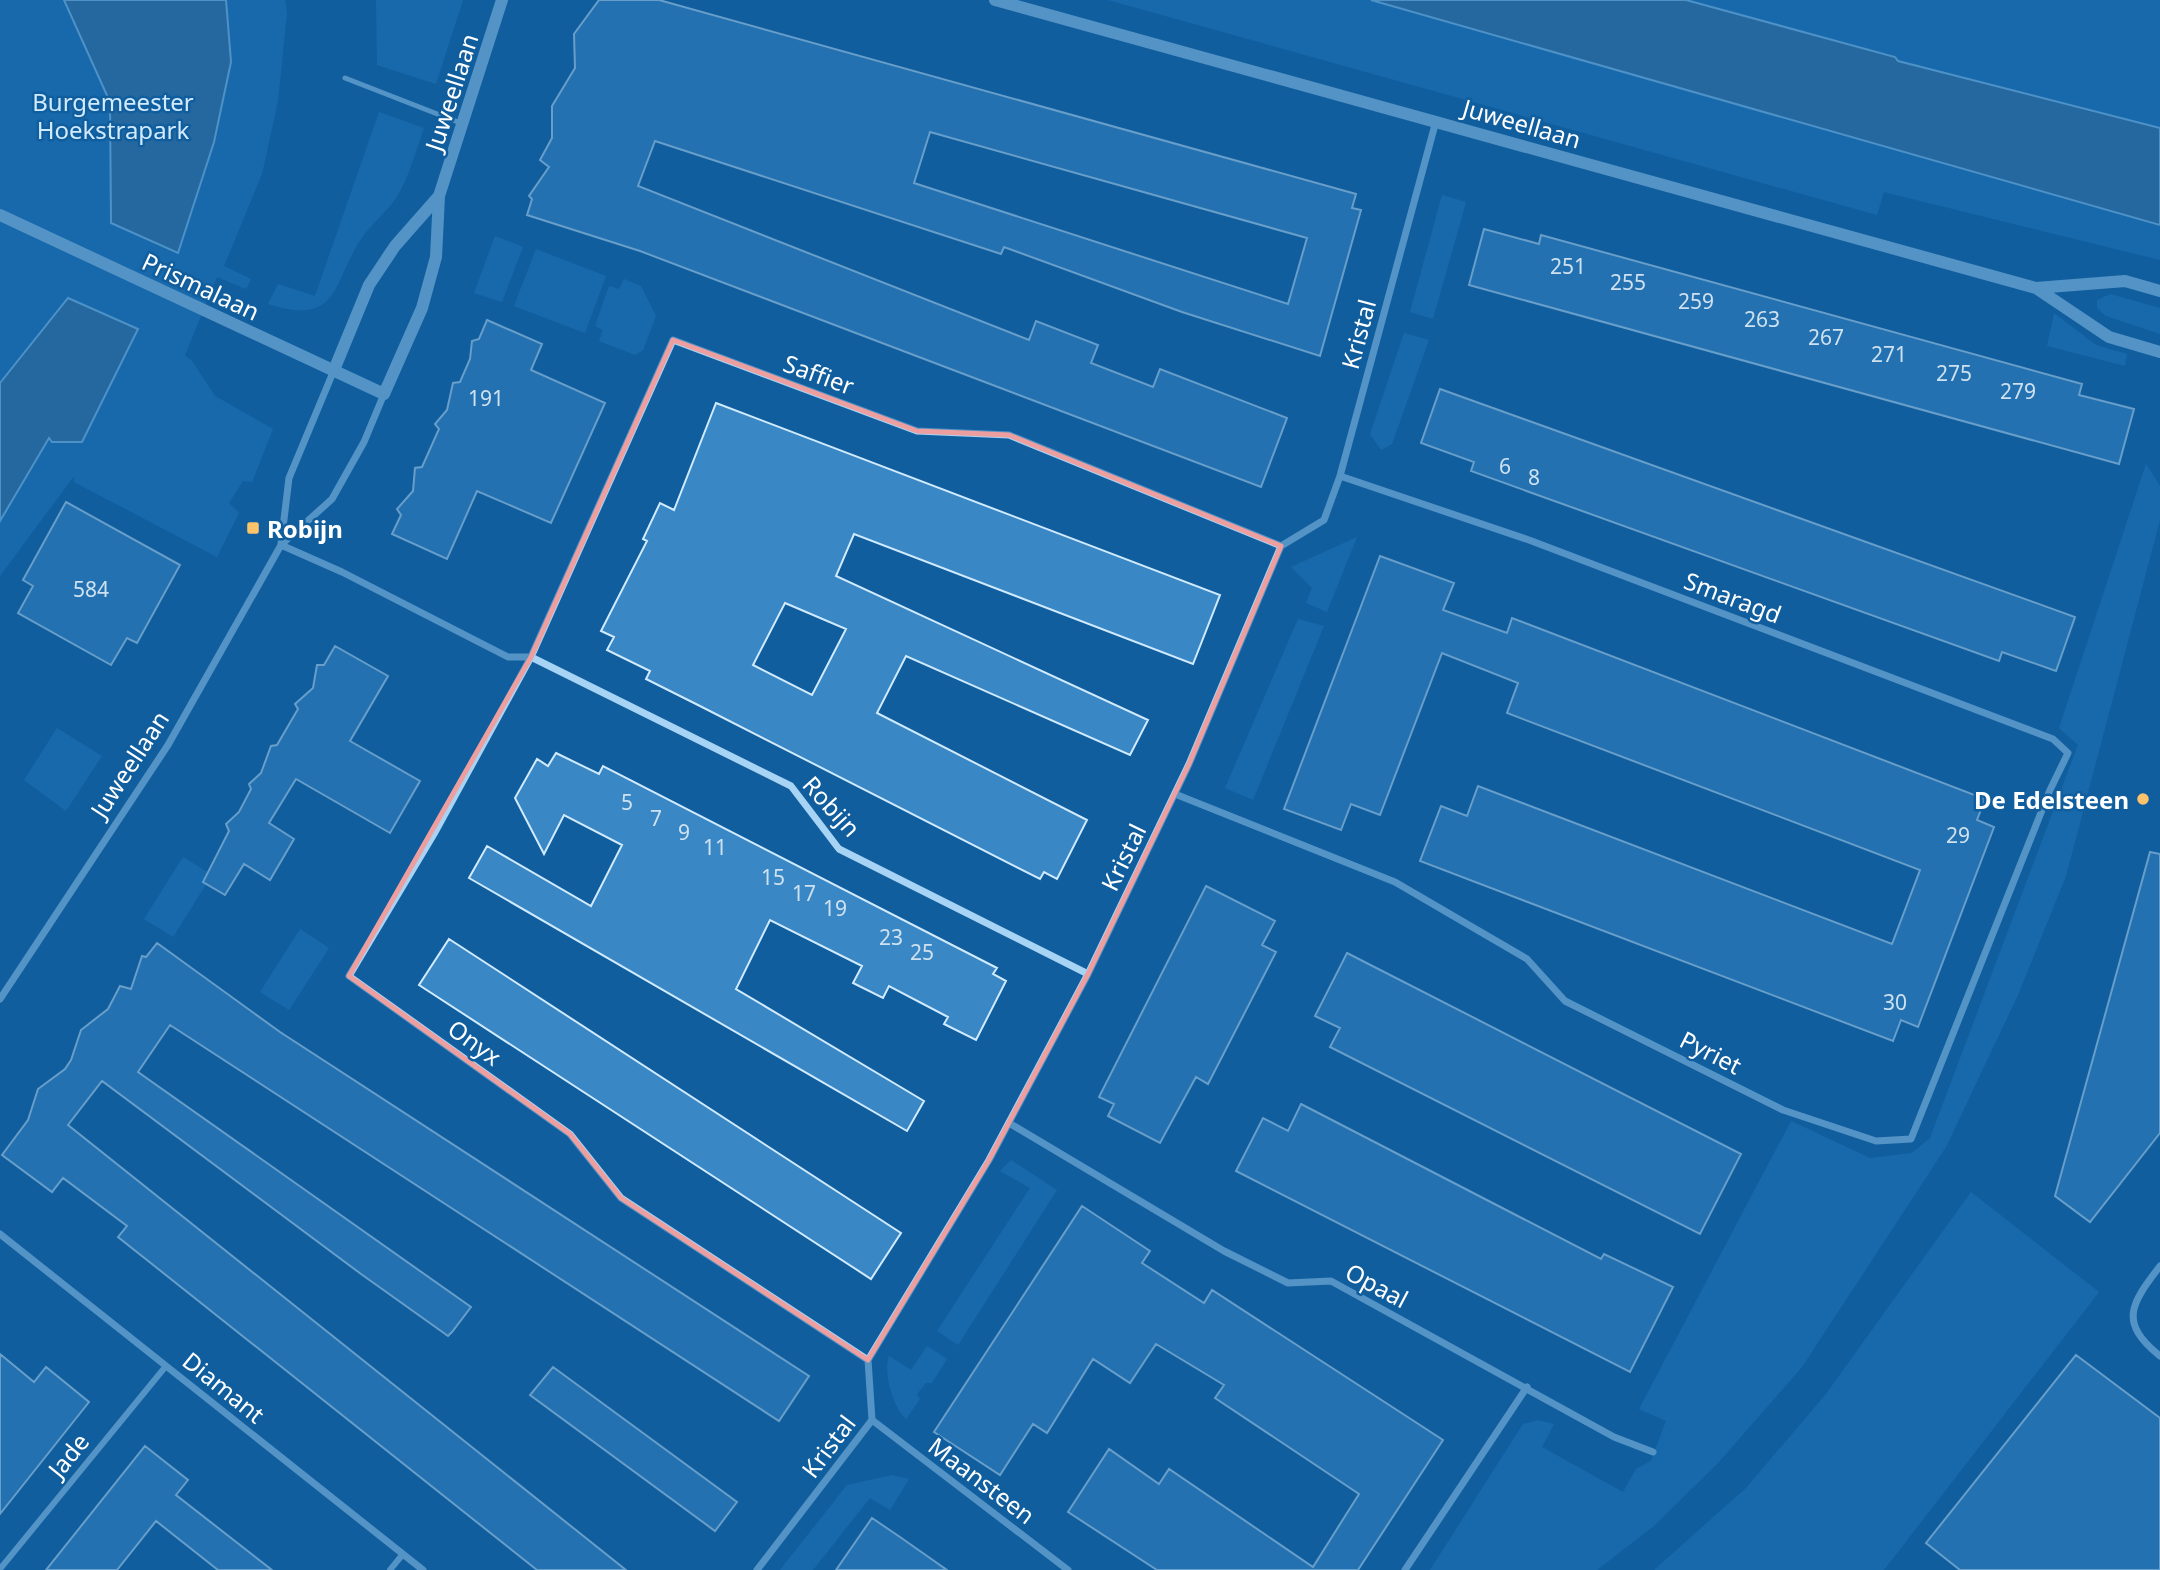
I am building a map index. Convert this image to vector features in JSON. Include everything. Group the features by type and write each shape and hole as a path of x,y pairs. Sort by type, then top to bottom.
{"street":[{"name":"Juweellaan","path":"0,999 168,745 281,545 332,499 364,442 422,308 436,257 439,196 502,0"},
{"name":"Juweellaan","path":"995,0 2036,288 2109,337 2160,352"},
{"name":"Kristal","path":"757,1570 872,1420 868,1360 1009,1123 1088,974 1175,794 1281,546 1324,520 1340,476 1436,121"},
{"name":"Juweellaan","path":"281,545 289,478 369,285 395,246 439,196"},
{"name":"Prismalaan","path":"0,215 384,394"},
{"name":"Juweellaan","path":"2036,288 2125,281 2160,291"},
{"name":"Saffier","path":"531,657 673,340 918,431 1009,435 1281,546"},
{"name":"Smaragd","path":"1340,476 1529,540 2053,739 2068,753 2050,790"},
{"name":"Robijn","path":"281,545 342,572 508,657 531,657 791,786 839,849 1088,974"},
{"name":"Onyx","path":"531,657 433,834 349,976 570,1134 621,1198 868,1360"},
{"name":"Pyriet","path":"1175,794 1395,882 1527,959 1564,1001 1783,1110 1876,1141 1911,1139 2050,790"},
{"name":"Opaal","path":"1009,1123 1235,1256 1288,1283 1331,1281 1614,1437 1653,1452"},
{"name":"Diamant","path":"0,1234 424,1570"},
{"path":"2160,1266 2137,1296 2131,1318 2140,1340 2160,1356"},
{"name":"Jade","path":"0,1569 166,1366"},
{"path":"1405,1570 1527,1387"},
{"name":"Maansteen","path":"872,1420 1068,1570"},
{"path":"390,1570 403,1554"}],"lane":[{"path":"345,78 464,125"}],"highlighted area":[{"path":"673,340 917,431 1009,435 1281,546 1189,764 1088,974 989,1160 868,1360 621,1198 570,1134 349,976 531,657"}],"green space":[{"name":"Burgemeester Hoekstrapark","path":"0,0 285,0 287,13 278,101 262,174 224,266 251,279 246,289 217,277 185,355 192,361 215,396 273,429 252,482 243,481 229,503 239,513 217,557 74,482 74,476 0,576"},
{"path":"376,0 463,0 436,84 377,65"},
{"path":"1108,0 1371,0 2160,225 2160,260 1884,192 1877,215"},
{"path":"1686,0 2160,0 2160,128 1898,61 1895,57"},
{"path":"379,112 424,128 401,190 361,239 331,297 309,310 291,310 268,304 278,284 315,296"},
{"path":"1442,195 1466,202 1433,319 1410,312"},
{"path":"495,236 523,247 502,302 474,293"},
{"path":"536,249 606,276 585,333 514,306"},
{"path":"624,279 641,286 656,316 643,350 635,355 599,341 603,330 595,326 609,286 619,289"},
{"path":"2110,294 2160,308 2160,334 2106,316 2097,308 2097,300"},
{"path":"2054,313 2096,345 2127,354 2125,366 2047,346"},
{"path":"1404,333 1429,340 1392,444 1381,450 1370,434"},
{"path":"2146,464 2160,486 2160,520 2066,876 2018,995 1946,1147 1802,1367 1718,1463 1655,1525 1597,1570 1430,1570 1523,1424 1538,1420 1554,1424 1542,1447 1623,1492 1636,1469 1651,1461 1666,1421 1639,1409 1791,1121 1870,1158 1912,1153 1930,1138 2078,745 2059,728"},
{"path":"1357,537 1327,612 1306,603 1312,588 1291,567"},
{"path":"1298,619 1324,626 1253,800 1225,788"},
{"path":"57,728 102,756 66,811 24,780"},
{"path":"183,857 212,875 173,937 144,919"},
{"path":"300,929 329,948 289,1010 260,992"},
{"path":"1011,1160 1057,1190 958,1345 937,1331 1030,1188 1000,1171"},
{"path":"1971,1192 2099,1292 1884,1570 1654,1570 1746,1488 1826,1394"},
{"path":"927,1346 947,1359 932,1383 926,1383 917,1394 920,1399 906,1419 890,1389 887,1371 889,1356 911,1370"},
{"path":"892,1475 909,1479 890,1510 870,1498 813,1570 780,1570 847,1485"}],"shaded area":[{"path":"64,0 226,0 231,62 214,142 178,253 111,223 110,102"},
{"path":"1371,0 1686,0 1895,57 1898,61 2160,128 2160,225"},
{"path":"68,298 138,329 82,442 52,442 49,438 0,521 0,383"}],"building":[{"path":"599,0 659,0 1356,194 1352,208 1361,210 1320,356 1182,312 1004,247 1001,254 655,141 638,186 1029,340 1036,321 1098,345 1091,363 1153,387 1160,369 1287,418 1261,487 640,251 527,215 532,199 529,196 549,167 540,160 552,138 552,106 575,68 574,34","holes":["930,132 1307,238 1288,304 914,183"]},
{"path":"1484,229 1539,244 1541,235 2082,384 2079,395 2134,409 2119,464 1469,285"},
{"path":"487,320 542,344 531,370 605,403 551,523 477,491 447,559 392,534 401,515 397,509 413,491 415,468 422,467 439,429 435,424 447,410 453,383 460,382 470,359 472,341 479,339"},
{"path":"1440,389 2075,617 2056,671 2002,652 1999,661 1471,471 1474,462 1421,443"},
{"path":"716,403 1220,595 1193,664 854,534 836,576 1148,720 1130,755 906,656 877,713 1087,820 1057,879 1044,872 1040,879 646,679 650,671 607,650 614,637 601,631 647,541 643,539 660,503 674,510","holes":["785,603 846,629 812,695 753,665"]},
{"path":"66,502 180,565 137,643 127,638 111,665 18,613 33,586 23,580"},
{"path":"1380,556 1454,583 1443,610 1507,633 1512,618 1985,799 1977,820 1994,827 1918,1027 1901,1020 1893,1041 1420,861 1441,806 1467,816 1478,786 1892,944 1920,870 1507,713 1518,683 1442,653 1380,815 1351,804 1341,830 1284,809"},
{"path":"335,646 388,676 350,741 420,781 390,833 296,779 269,823 294,839 270,880 244,864 225,895 203,882 229,831 226,824 239,812 251,789 249,784 261,773 271,746 277,745 298,709 295,704 313,688 317,665 324,665"},
{"path":"556,753 599,774 603,766 997,968 993,974 1006,981 976,1040 944,1024 948,1017 889,986 883,998 853,983 862,966 770,920 736,989 924,1101 907,1131 469,878 487,846 591,906 622,845 564,815 544,854 515,798 537,759 548,766"},
{"path":"2150,852 2160,854 2160,1133 2090,1222 2055,1196"},
{"path":"1206,886 1275,921 1262,945 1276,952 1208,1084 1196,1077 1160,1143 1108,1116 1114,1104 1099,1097"},
{"path":"449,939 901,1233 871,1279 419,985"},
{"path":"157,943 280,1032 809,1376 779,1421 170,1025 138,1072 471,1307 448,1336 102,1081 68,1125 626,1570 537,1570 118,1237 127,1226 63,1178 52,1192 2,1155 28,1120 38,1089 65,1069 71,1060 81,1030 108,1009 120,986 131,989 142,956 146,957"},
{"path":"1347,953 1741,1154 1700,1234 1330,1047 1340,1028 1315,1016"},
{"path":"1301,1104 1601,1259 1604,1254 1673,1287 1630,1372 1236,1171 1263,1118 1288,1131"},
{"path":"1082,1206 1150,1251 1142,1263 1204,1303 1212,1290 1443,1440 1358,1570 1157,1570 1068,1512 1109,1449 1159,1484 1169,1469 1313,1567 1359,1494 1215,1398 1224,1385 1156,1344 1130,1383 1093,1359 1047,1433 1033,1424 1000,1475 934,1432"},
{"path":"0,1354 34,1382 46,1367 89,1402 0,1514"},
{"path":"2076,1355 2160,1418 2160,1570 1960,1570 1926,1543"},
{"path":"553,1367 737,1502 715,1531 530,1395"},
{"path":"145,1446 188,1480 176,1495 272,1570 218,1570 156,1521 117,1570 46,1570"},
{"path":"872,1518 900,1537 947,1570 836,1570"}],"place":[{"name":"Robijn","path":"253,528"},
{"name":"De Edelsteen","path":"2143,799"}]}
